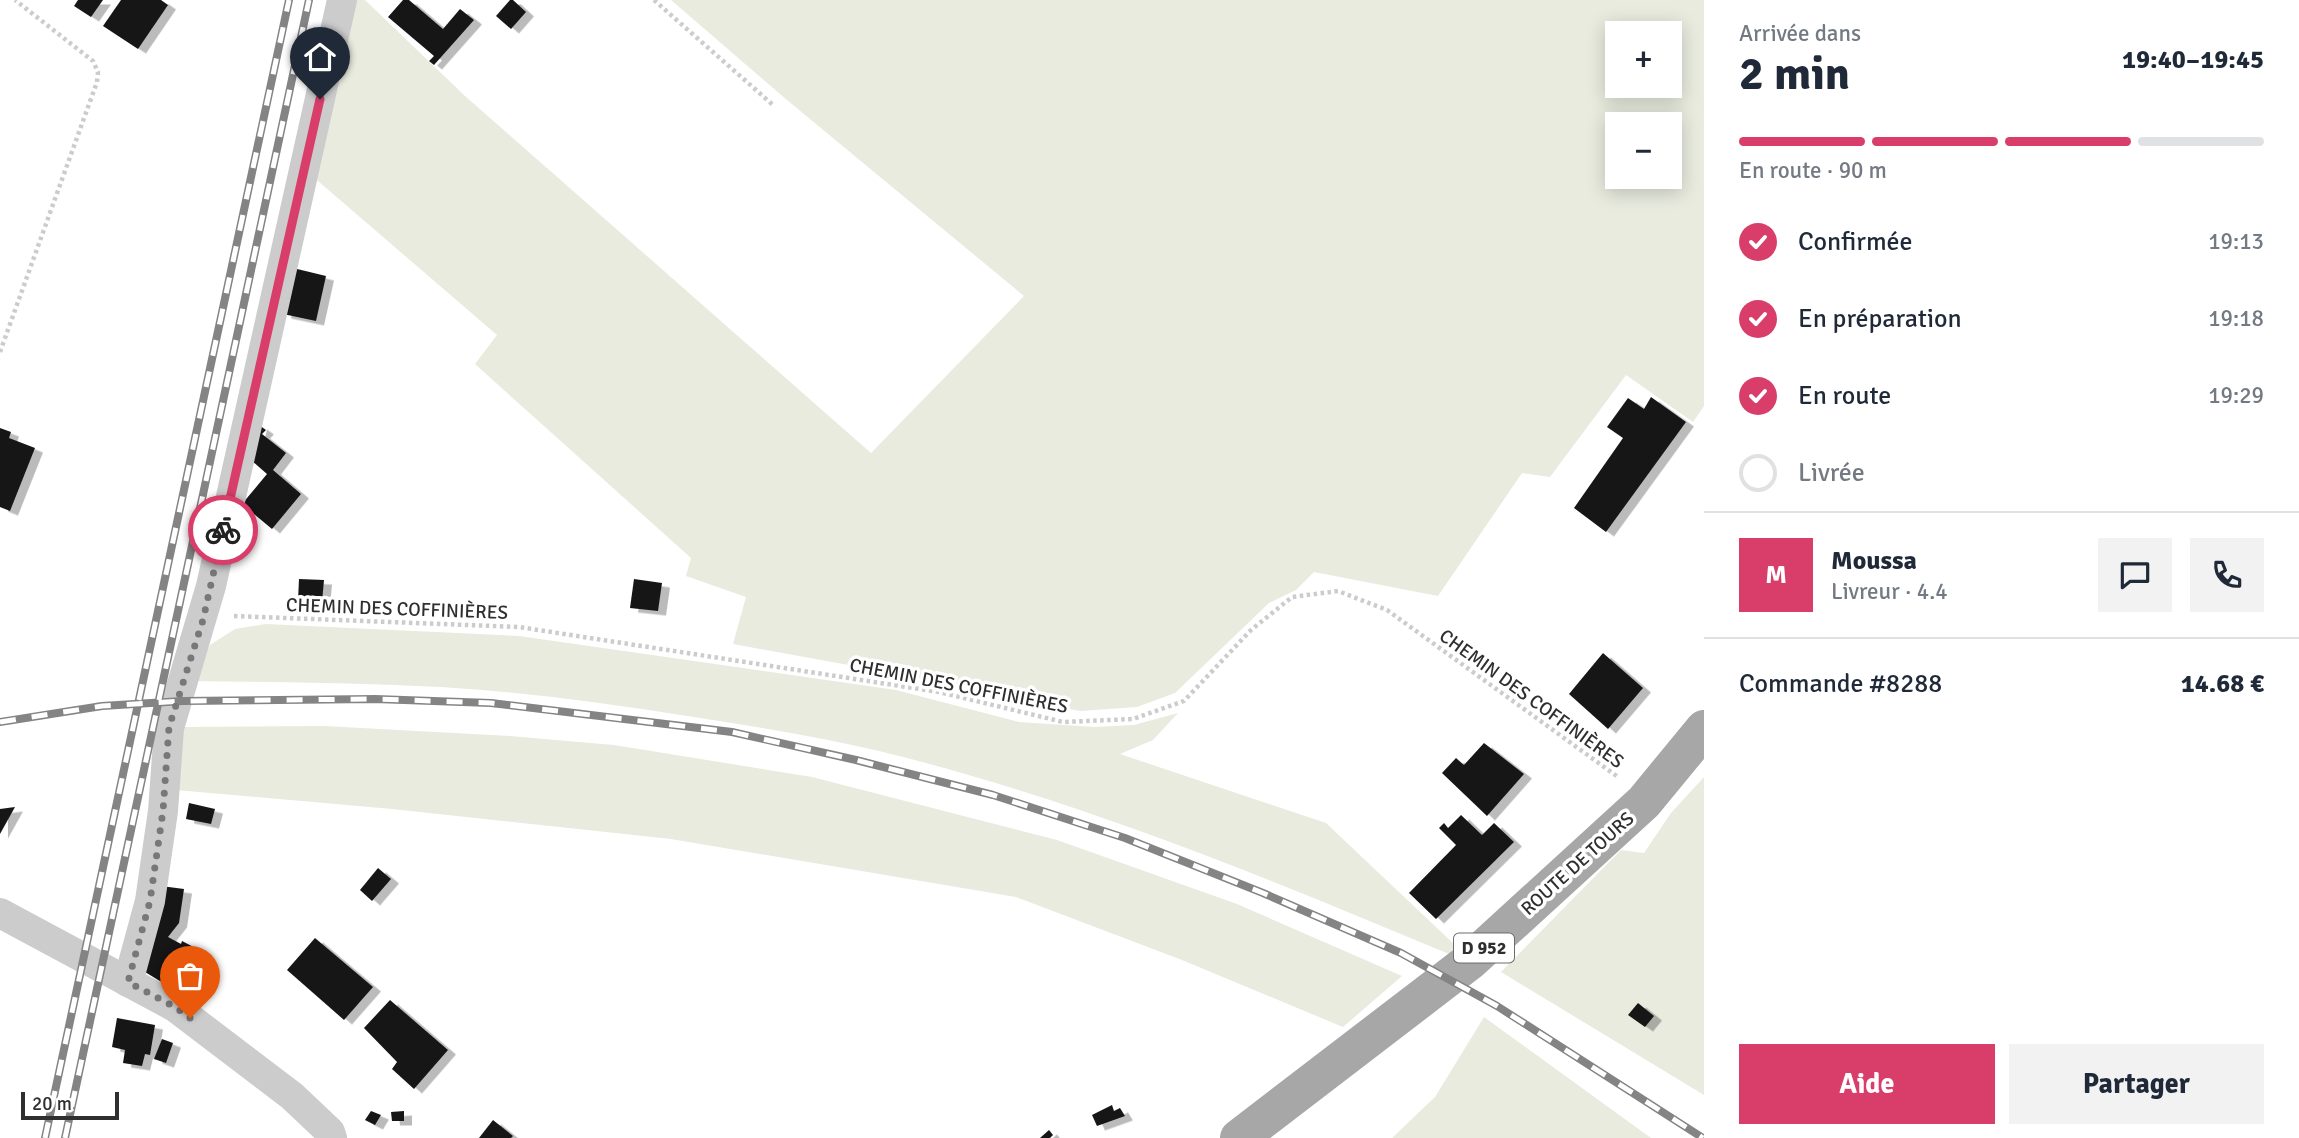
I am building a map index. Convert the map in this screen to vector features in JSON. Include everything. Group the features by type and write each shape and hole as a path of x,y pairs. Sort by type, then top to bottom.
{"main road":[{"name":"ROUTE DE TOURS","path":"1239,1138 1470,961 1644,802 1704,729"}],"street":[{"path":"128,982 150,901 163,811 169,727 203,620 342,0"},
{"path":"0,913 175,1007 292,1096 330,1132 332,1138"}],"path":[{"path":"0,352 97,82 98,72 93,61 15,0"},
{"path":"654,0 773,105"},
{"name":"CHEMIN DES COFFINIÈRES","path":"203,620 231,616 519,627 939,692 1063,722 1133,719 1184,701 1251,630 1292,597 1338,591 1387,610 1629,785 1644,802"}],"shaded area":[{"path":"349,0 365,0 465,96 871,453 1024,296 671,0 1704,0 1704,406 1693,422 1626,375 1550,477 1522,473 1438,596 1314,572 1296,590 1269,603 1175,693 1137,707 1081,711 733,644 746,597 686,576 691,558 475,364 497,335 311,175"},
{"path":"266,624 519,636 896,690 1019,722 1094,727 1134,725 1178,713 1153,740 1120,754 1326,823 1456,946 1449,954 1168,841 1025,792 879,751 783,732 564,698 441,687 193,681 210,645 235,629"},
{"path":"324,726 510,736 614,745 812,777 1057,840 1237,904 1402,976 1343,1027 1182,960 1016,897 671,839 392,809 176,790 181,727"},
{"path":"1704,777 1704,1095 1501,972 1621,850 1644,853 1671,813"},
{"path":"1484,1017 1651,1138 1392,1138 1435,1097"}],"building":[{"path":"78,0 103,0 91,17 74,6"},
{"path":"121,0 161,0 168,5 138,49 103,26"},
{"path":"403,0 409,0 443,29 460,9 474,20 434,65 429,61 434,56 388,17"},
{"path":"510,0 526,12 511,29 496,16"},
{"path":"293,268 326,276 316,321 283,314"},
{"path":"1651,397 1686,422 1606,532 1574,508 1623,438 1607,427 1628,398 1644,409"},
{"path":"259,425 266,430 262,434 286,453 273,470 301,494 272,529 242,504 267,474 251,460"},
{"path":"0,428 11,432 9,438 35,448 10,511 0,507"},
{"path":"299,579 324,580 322,602 298,601"},
{"path":"634,579 662,583 658,611 630,608"},
{"path":"1603,653 1643,688 1608,729 1569,694"},
{"path":"1484,743 1524,774 1487,816 1442,773 1456,758 1464,765"},
{"path":"189,803 215,809 211,824 186,819"},
{"path":"15,807 0,834 0,809"},
{"path":"1461,815 1482,835 1494,823 1514,842 1436,919 1409,893 1456,845 1439,828 1444,823 1448,828"},
{"path":"378,868 391,879 372,901 360,890"},
{"path":"161,886 184,889 179,923 168,937 201,951 178,992 145,972"},
{"path":"315,938 373,987 344,1020 287,970"},
{"path":"390,1000 448,1050 414,1089 392,1069 397,1062 364,1028"},
{"path":"1638,1003 1654,1016 1645,1027 1628,1015"},
{"path":"117,1018 155,1025 150,1055 145,1054 142,1066 123,1063 125,1050 112,1047"},
{"path":"162,1039 173,1043 166,1063 154,1059"},
{"path":"1112,1105 1114,1111 1120,1108 1125,1116 1097,1126 1092,1115"},
{"path":"371,1111 381,1115 375,1125 365,1120"},
{"path":"404,1111 404,1121 392,1121 391,1112"},
{"path":"493,1120 513,1136 479,1138"},
{"path":"1049,1130 1053,1135 1050,1138 1040,1138"}],"railway":[{"path":"45,1138 289,0"},
{"path":"65,1138 309,0"},
{"path":"0,722 102,706 183,701 375,699 491,703 732,732 856,760 993,795 1125,838 1263,893 1401,953 1497,1006 1703,1138"}],"way so far":[{"path":"190,1018 128,982 150,901 163,811 169,727 203,620 223,530"}],"route":[{"path":"223,530 320,99"}]}
